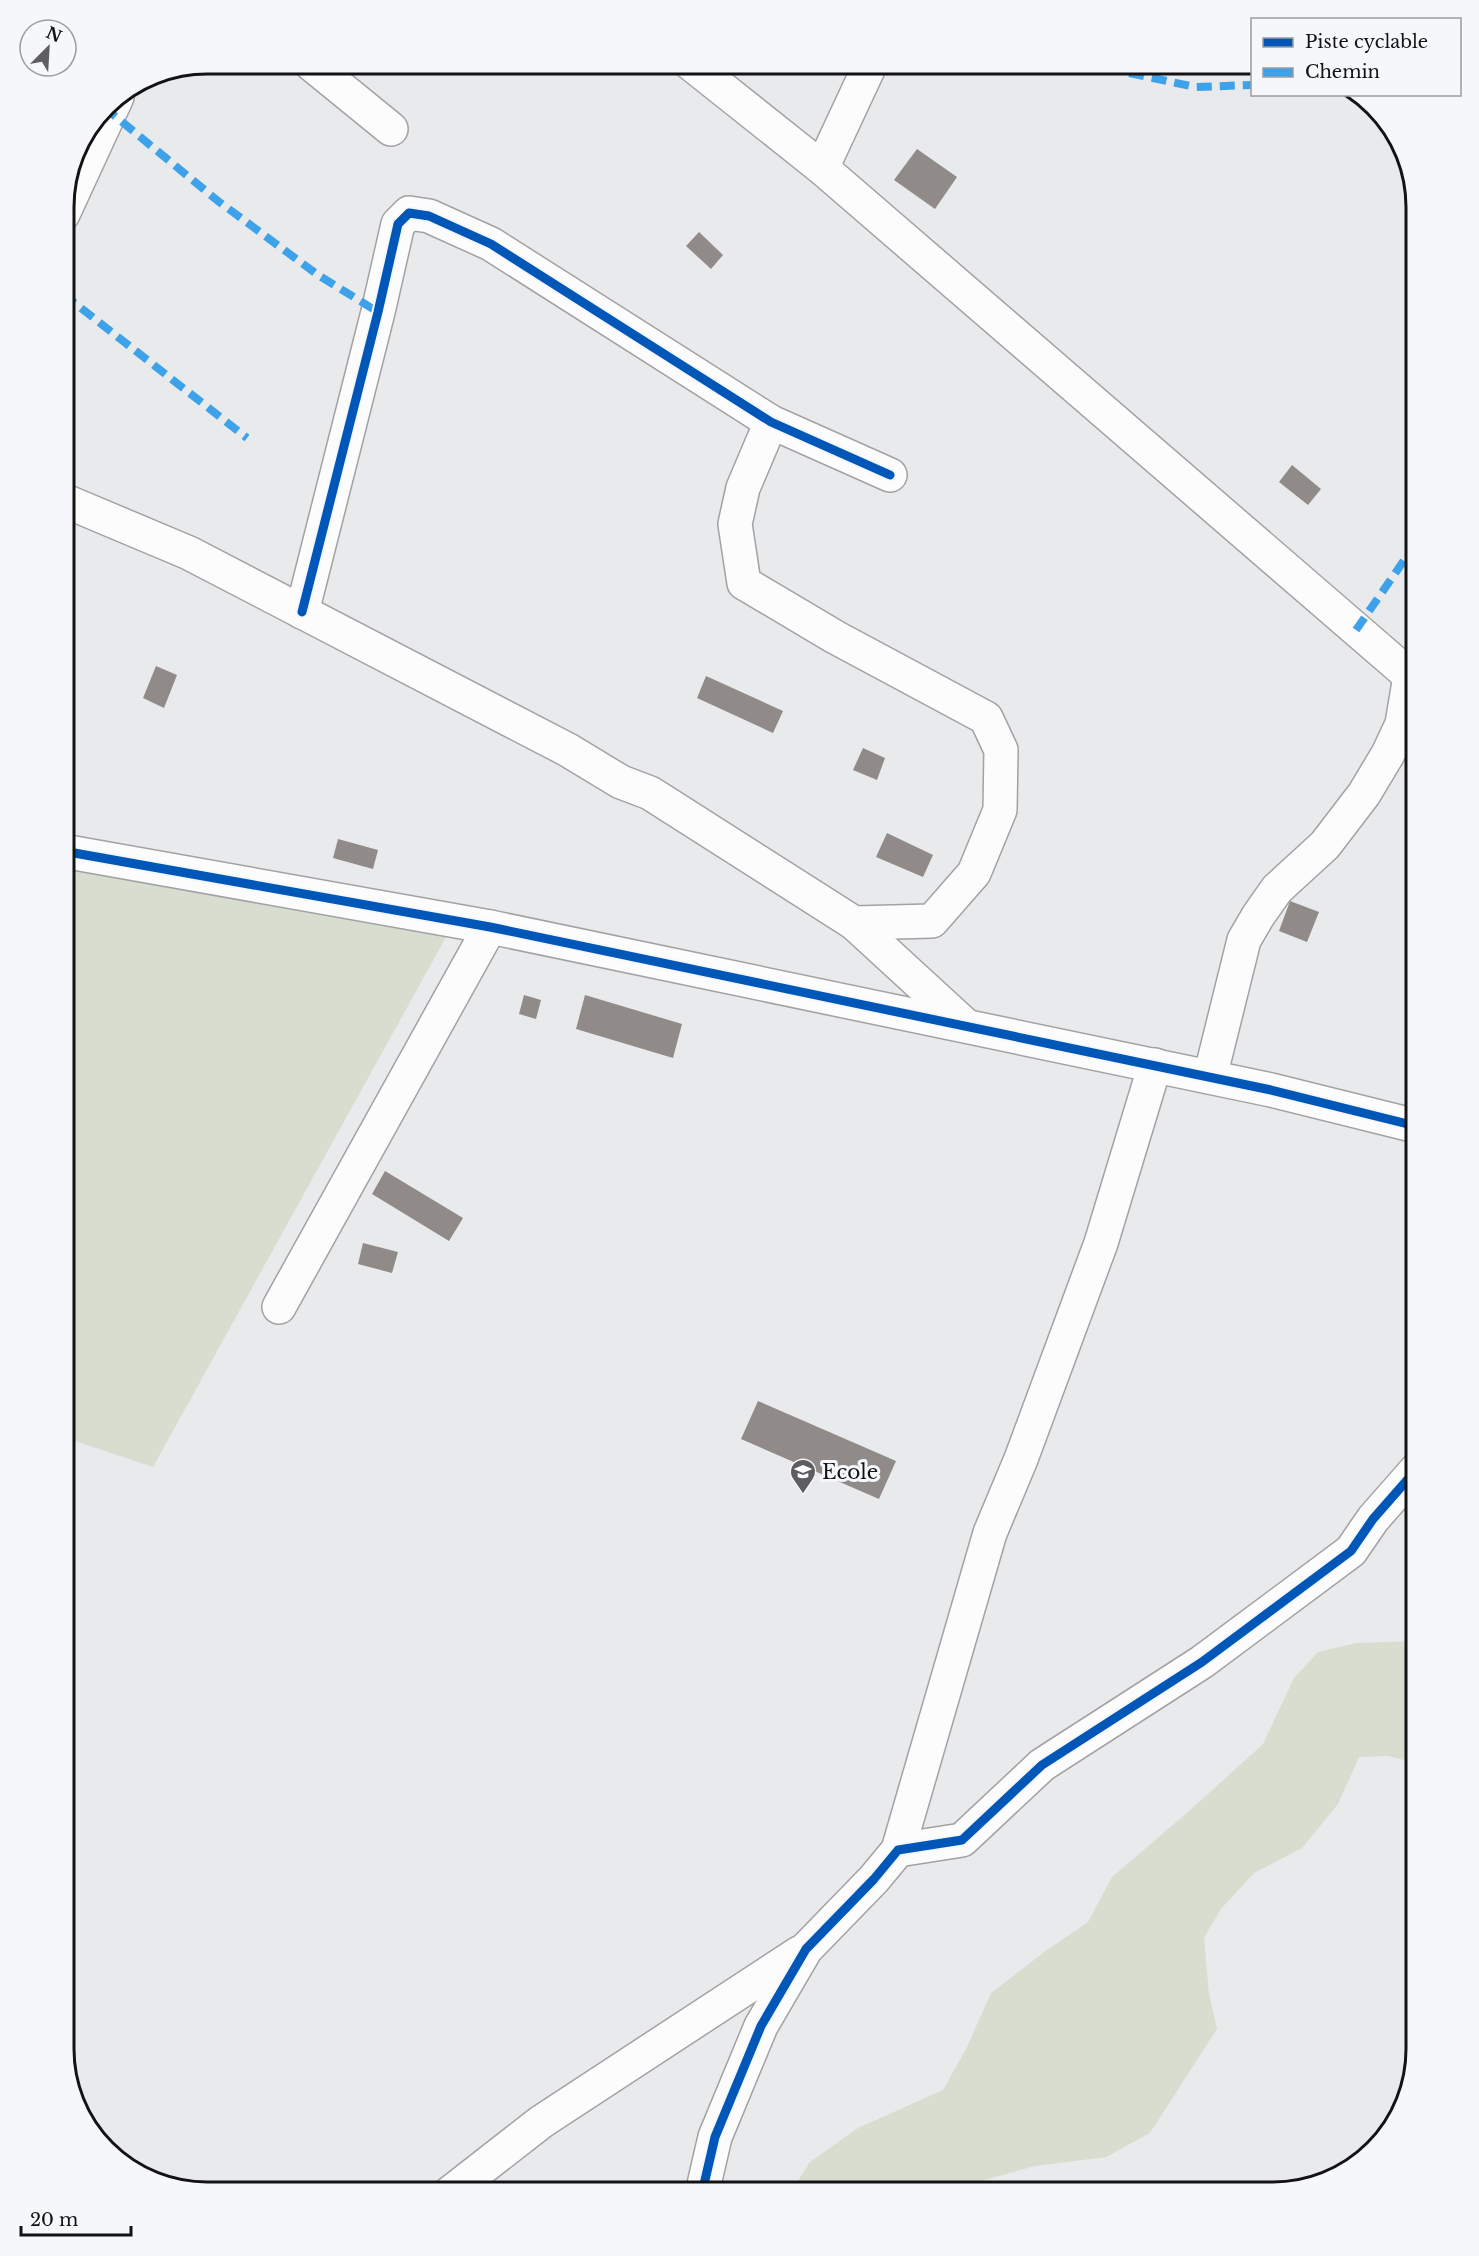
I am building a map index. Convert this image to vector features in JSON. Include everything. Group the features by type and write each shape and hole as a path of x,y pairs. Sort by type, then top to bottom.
{"street":[{"path":"324,74 391,129"},
{"path":"704,74 822,168 1406,673"},
{"path":"822,168 866,74"},
{"path":"76,186 106,120"},
{"path":"302,612 398,224 409,213 429,216 491,244 771,422 890,475"},
{"path":"771,422 743,488 735,524 744,583 835,637 986,718 1001,750 1000,810 974,873 932,921 854,923"},
{"path":"74,505 189,553 568,750 621,782 650,793 854,923 966,1025"},
{"path":"1210,1077 1244,940 1277,889 1326,845 1364,794 1388,754 1402,724 1406,708"},
{"path":"74,853 490,927 1155,1065 1406,1123"},
{"path":"279,1307 490,927"},
{"path":"464,2182 541,2122 806,1949 874,1879 898,1850 990,1533 1021,1459 1101,1243 1155,1065"},
{"path":"898,1850 962,1840 1042,1765 1202,1662 1351,1551 1373,1519 1406,1481"},
{"path":"705,2182 715,2137 761,2026 806,1949"}],"green space":[{"path":"74,847 456,919 153,1467 74,1441"},
{"path":"1406,1641 1406,1760 1388,1756 1359,1757 1338,1804 1302,1848 1254,1873 1221,1909 1204,1938 1209,1994 1217,2029 1150,2133 1106,2157 1035,2166 978,2182 797,2182 810,2162 858,2128 943,2090 966,2049 991,1993 1088,1922 1112,1877 1263,1744 1294,1678 1318,1652 1356,1643"}],"building":[{"path":"917,149 957,177 935,209 894,180"},
{"path":"699,232 723,255 711,269 686,246"},
{"path":"1292,465 1321,489 1308,505 1279,482"},
{"path":"156,666 177,675 164,708 143,698"},
{"path":"706,676 783,711 773,733 697,698"},
{"path":"863,748 885,758 877,780 853,770"},
{"path":"887,833 933,855 923,877 876,857"},
{"path":"338,839 378,850 373,869 333,858"},
{"path":"1290,901 1319,912 1307,942 1279,931"},
{"path":"524,995 541,1000 536,1019 519,1014"},
{"path":"585,995 682,1024 673,1058 576,1029"},
{"path":"385,1171 463,1218 449,1241 372,1194"},
{"path":"363,1243 398,1252 392,1273 358,1264"},
{"path":"758,1401 896,1461 879,1499 741,1439"}],"marked path":[{"path":"1134,74 1195,87 1251,85"},
{"path":"112,114 218,201 318,275 378,312"},
{"path":"74,303 247,438"},
{"path":"1356,630 1406,558"}],"cycle path":[{"path":"302,612 398,224 409,213 429,216 491,244 771,422 890,475"},
{"path":"74,853 490,927 1271,1090 1406,1124"},
{"path":"705,2182 715,2137 761,2026 806,1949 874,1879 898,1850 962,1840 1042,1765 1202,1662 1351,1551 1373,1519 1406,1481"}],"place":[{"name":"Ecole","path":"803,1495"}]}
